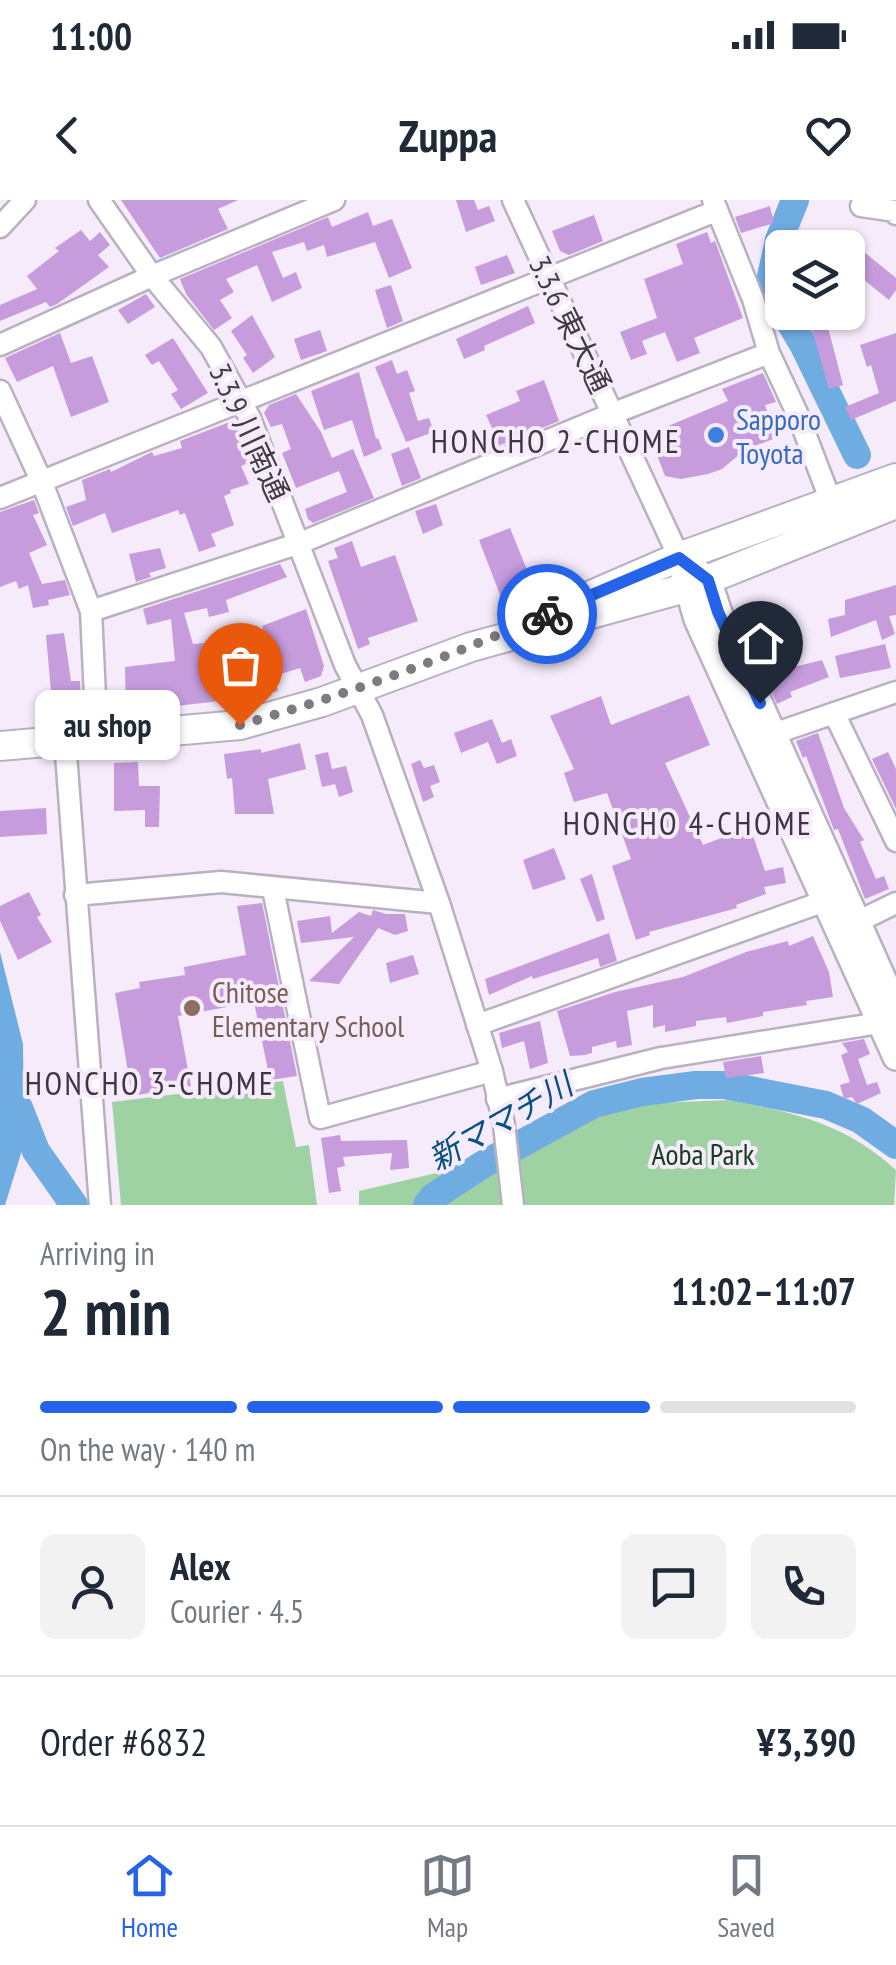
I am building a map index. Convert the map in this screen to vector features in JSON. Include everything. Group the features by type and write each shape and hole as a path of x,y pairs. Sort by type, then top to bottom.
{"highway":[{"path":"470,648 679,558 896,478"},
{"path":"0,746 240,725 470,648 699,583 896,504"}],"main road":[{"path":"679,558 718,612 858,922 891,1017 896,1057"},
{"path":"699,583 698,619 825,902 891,1017"}],"street":[{"path":"0,227 24,200"},
{"name":"3.3.9 川南通","path":"100,200 152,276 211,348 242,401 345,664 359,687 439,903 492,1071 504,1125 513,1203"},
{"path":"0,345 334,200"},
{"name":"3.3.6 東大通","path":"513,200 679,558"},
{"path":"0,498 550,281 715,206 753,300 769,353 832,504"},
{"path":"861,206 895,210 896,214"},
{"path":"91,611 300,543 769,353"},
{"path":"0,391 91,611 96,740"},
{"path":"773,734 896,692"},
{"path":"834,713 896,841"},
{"path":"64,741 100,1205"},
{"path":"75,895 221,882 439,903"},
{"path":"272,888 320,1118 492,1071"},
{"path":"477,1025 825,902"},
{"path":"858,922 896,902"},
{"path":"498,1098 661,1058 891,1017"}],"green space":[{"path":"283,1081 296,1147 309,1145 317,1205 121,1205 112,1102"},
{"name":"Aoba Park","path":"728,1100 797,1115 857,1141 896,1170 894,1205 359,1205 359,1191 458,1168 635,1104"}],"water":[{"path":"0,952 23,1044 24,1144 5,1205 0,1205"}],"building":[{"path":"121,200 238,200 218,209 228,229 160,258"},
{"path":"456,200 474,200 478,210 489,206 495,221 466,232"},
{"path":"770,206 774,223 741,233 735,217"},
{"path":"368,212 373,226 392,219 412,268 389,278 375,242 327,257 324,245 307,251 304,242 272,252 283,278 296,272 302,288 272,302 257,265 226,279 234,292 220,300 232,318 214,330 186,294 180,279 328,217 332,227"},
{"path":"594,215 603,241 569,255 560,251 552,231"},
{"path":"81,230 90,241 100,232 110,245 98,255 109,267 57,304 50,307 46,302 0,321 0,305 37,289 27,276 59,251 55,248"},
{"path":"707,232 711,243 715,241 743,318 694,338 700,353 677,362 665,332 642,341 647,354 631,360 620,332 657,318 644,279 683,264 676,244"},
{"path":"865,253 896,278 896,290 889,300 865,281"},
{"path":"507,255 515,273 481,285 475,267"},
{"path":"391,285 403,321 387,328 375,290"},
{"path":"146,294 155,307 128,324 118,310"},
{"path":"528,306 535,323 464,359 456,339"},
{"path":"252,315 275,357 253,373 243,358 247,355 231,331"},
{"path":"320,330 327,351 301,360 294,339"},
{"path":"812,330 829,330 843,385 829,389"},
{"path":"60,333 71,363 92,356 109,402 71,417 53,366 17,382 5,358"},
{"path":"896,333 896,401 851,420 845,407 879,393 860,345"},
{"path":"173,338 208,393 181,409 171,394 178,390 159,361 152,365 145,355"},
{"path":"392,360 397,374 407,370 415,391 409,393 418,421 429,418 434,432 406,442 375,367"},
{"path":"359,372 382,449 364,457 352,420 324,430 311,391"},
{"path":"763,373 776,402 765,405 776,438 746,449 722,469 708,474 681,479 665,476 649,434 728,401 722,389"},
{"path":"544,380 559,421 476,455 471,440 494,432 486,415 520,401 516,391"},
{"path":"296,394 321,432 332,458 353,449 374,498 313,523 305,509 347,492 339,471 296,488 282,453 291,449 282,424 271,427 264,413 269,405"},
{"path":"235,420 248,463 241,466 249,484 224,496 234,525 211,534 216,546 199,552 185,513 180,515 178,510 112,533 105,513 73,526 66,507 86,500 82,480 110,469 111,472 152,452 154,456 182,448 180,441"},
{"path":"409,447 421,478 402,486 391,454"},
{"path":"34,500 39,513 33,515 47,545 29,553 42,584 65,580 70,595 33,608 28,585 19,589 16,581 0,587 0,512"},
{"path":"436,504 443,525 423,534 415,511"},
{"path":"510,528 534,587 502,600 479,540"},
{"path":"352,541 361,567 395,555 418,621 368,638 370,644 358,649 328,561 338,558 334,548"},
{"path":"160,548 166,568 136,582 129,554"},
{"path":"280,564 287,577 226,600 229,612 209,617 207,608 184,613 193,644 235,641 236,658 224,659 227,700 126,710 125,667 175,661 171,619 147,625 143,609"},
{"path":"896,585 896,615 889,616 895,634 882,640 876,620 831,637 828,619 845,615 845,600"},
{"path":"306,609 324,666 321,676 305,682 300,668 274,676 278,691 260,695 250,655 270,650 262,626"},
{"path":"783,625 795,651 782,655 786,669 822,660 829,677 790,692 792,697 777,704 746,633 764,626 766,632"},
{"path":"64,633 71,681 80,681 81,702 72,703 73,713 53,714 46,635"},
{"path":"885,644 891,668 840,678 835,656"},
{"path":"689,695 710,745 665,763 703,845 750,827 765,871 783,867 786,883 764,887 766,894 736,905 737,908 649,932 650,935 636,940 612,866 631,859 607,793 574,802 564,773 574,769 550,716 601,696 611,725"},
{"path":"492,719 502,743 511,739 517,756 497,764 488,742 461,753 454,733"},
{"path":"818,733 844,808 864,840 860,842 876,879 884,876 889,889 865,899 838,829 834,830 806,756 803,758 796,741"},
{"path":"300,743 306,769 268,779 274,814 235,814 232,778 227,779 224,754 261,749 261,753"},
{"path":"328,752 332,769 346,766 353,792 339,797 335,784 322,787 315,755"},
{"path":"888,752 896,769 896,809 872,759"},
{"path":"420,760 424,768 434,765 440,782 430,786 434,797 423,802 411,764"},
{"path":"138,762 139,786 160,786 159,827 145,827 145,810 114,811 114,763"},
{"path":"46,808 47,834 0,837 0,811"},
{"path":"554,848 566,879 533,890 523,860"},
{"path":"592,874 605,919 597,922 580,879"},
{"path":"29,892 41,915 37,917 52,942 18,960 0,921 0,906"},
{"path":"262,903 297,1076 270,1080 254,1002 178,1016 191,1086 132,1096 115,993 140,988 139,982 185,975 184,967 246,955 237,906"},
{"path":"373,910 405,914 408,931 395,935 378,928 339,984 309,981 354,937 301,943 297,921 330,916 332,933 359,912 371,916"},
{"path":"609,933 617,961 600,967 598,958 533,979 532,976 489,995 485,979"},
{"path":"813,936 829,972 833,997 727,1023 726,1017 696,1021 696,1026 665,1032 665,1025 653,1028 653,1005 627,1011 632,1045 617,1048 616,1041 592,1047 592,1053 570,1056 557,1011 615,992 683,977 746,952 788,941 789,946"},
{"path":"413,955 419,974 390,983 386,963"},
{"path":"540,1021 548,1063 530,1069 524,1041 502,1048 499,1033"},
{"path":"864,1039 870,1054 858,1059 867,1085 877,1082 881,1093 857,1104 852,1097 844,1099 840,1085 850,1082 841,1055 848,1052 842,1043"},
{"path":"761,1056 764,1073 726,1078 723,1062"},
{"path":"340,1135 341,1141 407,1140 409,1168 390,1170 392,1153 343,1157 345,1166 337,1168 341,1191 329,1193 321,1138"}],"waterway":[{"path":"783,230 795,200"},
{"path":"795,330 857,455"},
{"name":"新ママチ川","path":"0,1082 19,1108 36,1151 74,1205"},
{"name":"新ママチ川","path":"427,1205 482,1165 594,1104 642,1092 696,1085 724,1085 826,1105 861,1120 896,1145"}],"way so far":[{"path":"240,725 322,702 470,648 547,614"}],"place":[{"name":"Sapporo Toyota","path":"716,435"},
{"name":"au shop","path":"240,725"},
{"name":"Chitose Elementary School","path":"192,1008"}],"district":[{"name":"HONCHO 2-CHOME","path":"556,441"},
{"name":"HONCHO 4-CHOME","path":"688,823"},
{"name":"HONCHO 3-CHOME","path":"150,1083"}],"route":[{"path":"547,614 679,558 708,580 718,612 760,703"}]}
